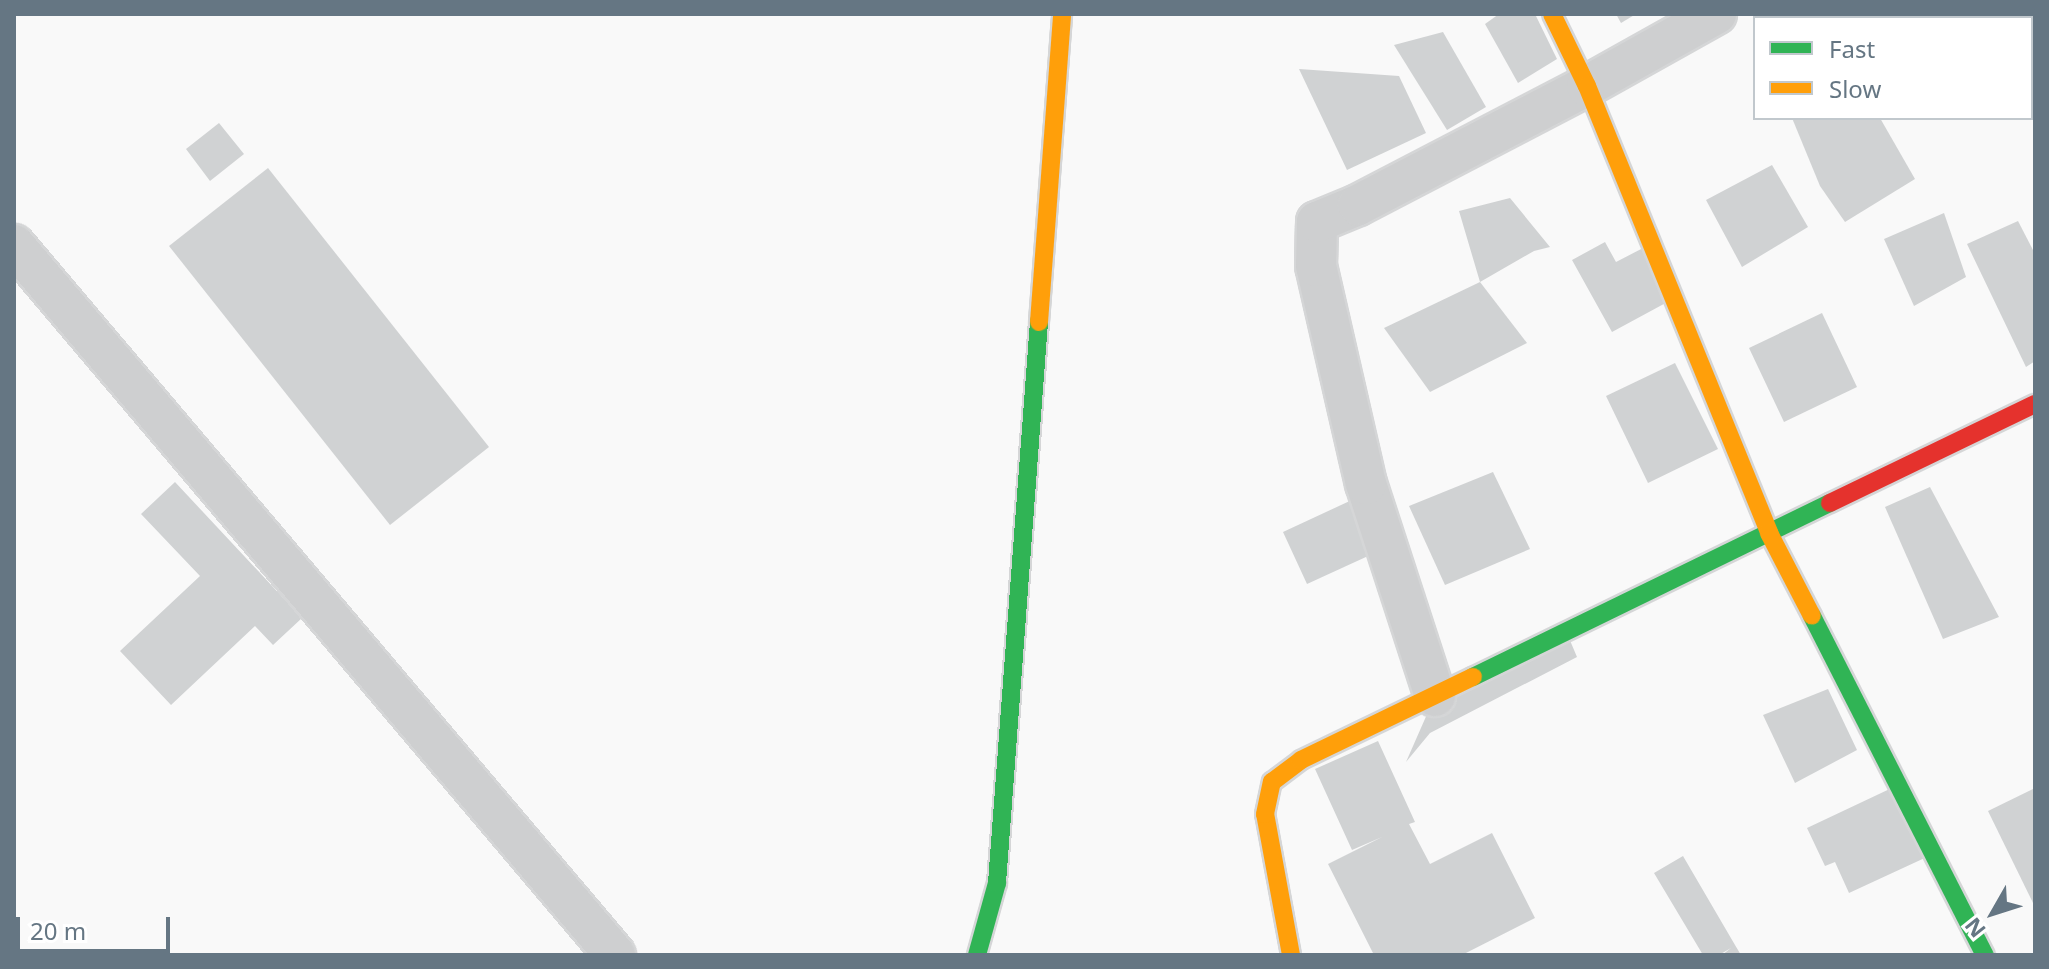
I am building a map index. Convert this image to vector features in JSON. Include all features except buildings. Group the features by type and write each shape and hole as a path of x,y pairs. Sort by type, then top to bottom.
{"street":[{"path":"977,955 997,883 1062,14"},
{"path":"1552,14 1587,86 1769,533 1985,955"},
{"path":"1435,696 1366,484 1316,266 1317,222 1358,205 1587,86 1716,14"},
{"path":"14,245 615,955"},
{"path":"1291,955 1265,814 1272,782 1301,760 2035,404"}],"traffic: fast":[{"path":"977,955 997,883 1039,322"},
{"path":"1473,677 1830,503"},
{"path":"1812,616 1985,955"}],"traffic: slow":[{"path":"1039,322 1062,14"},
{"path":"1552,14 1587,86 1769,533 1812,616"},
{"path":"1291,955 1265,814 1272,782 1301,760 1473,677"}],"traffic: jam":[{"path":"1830,503 2035,404"}]}
